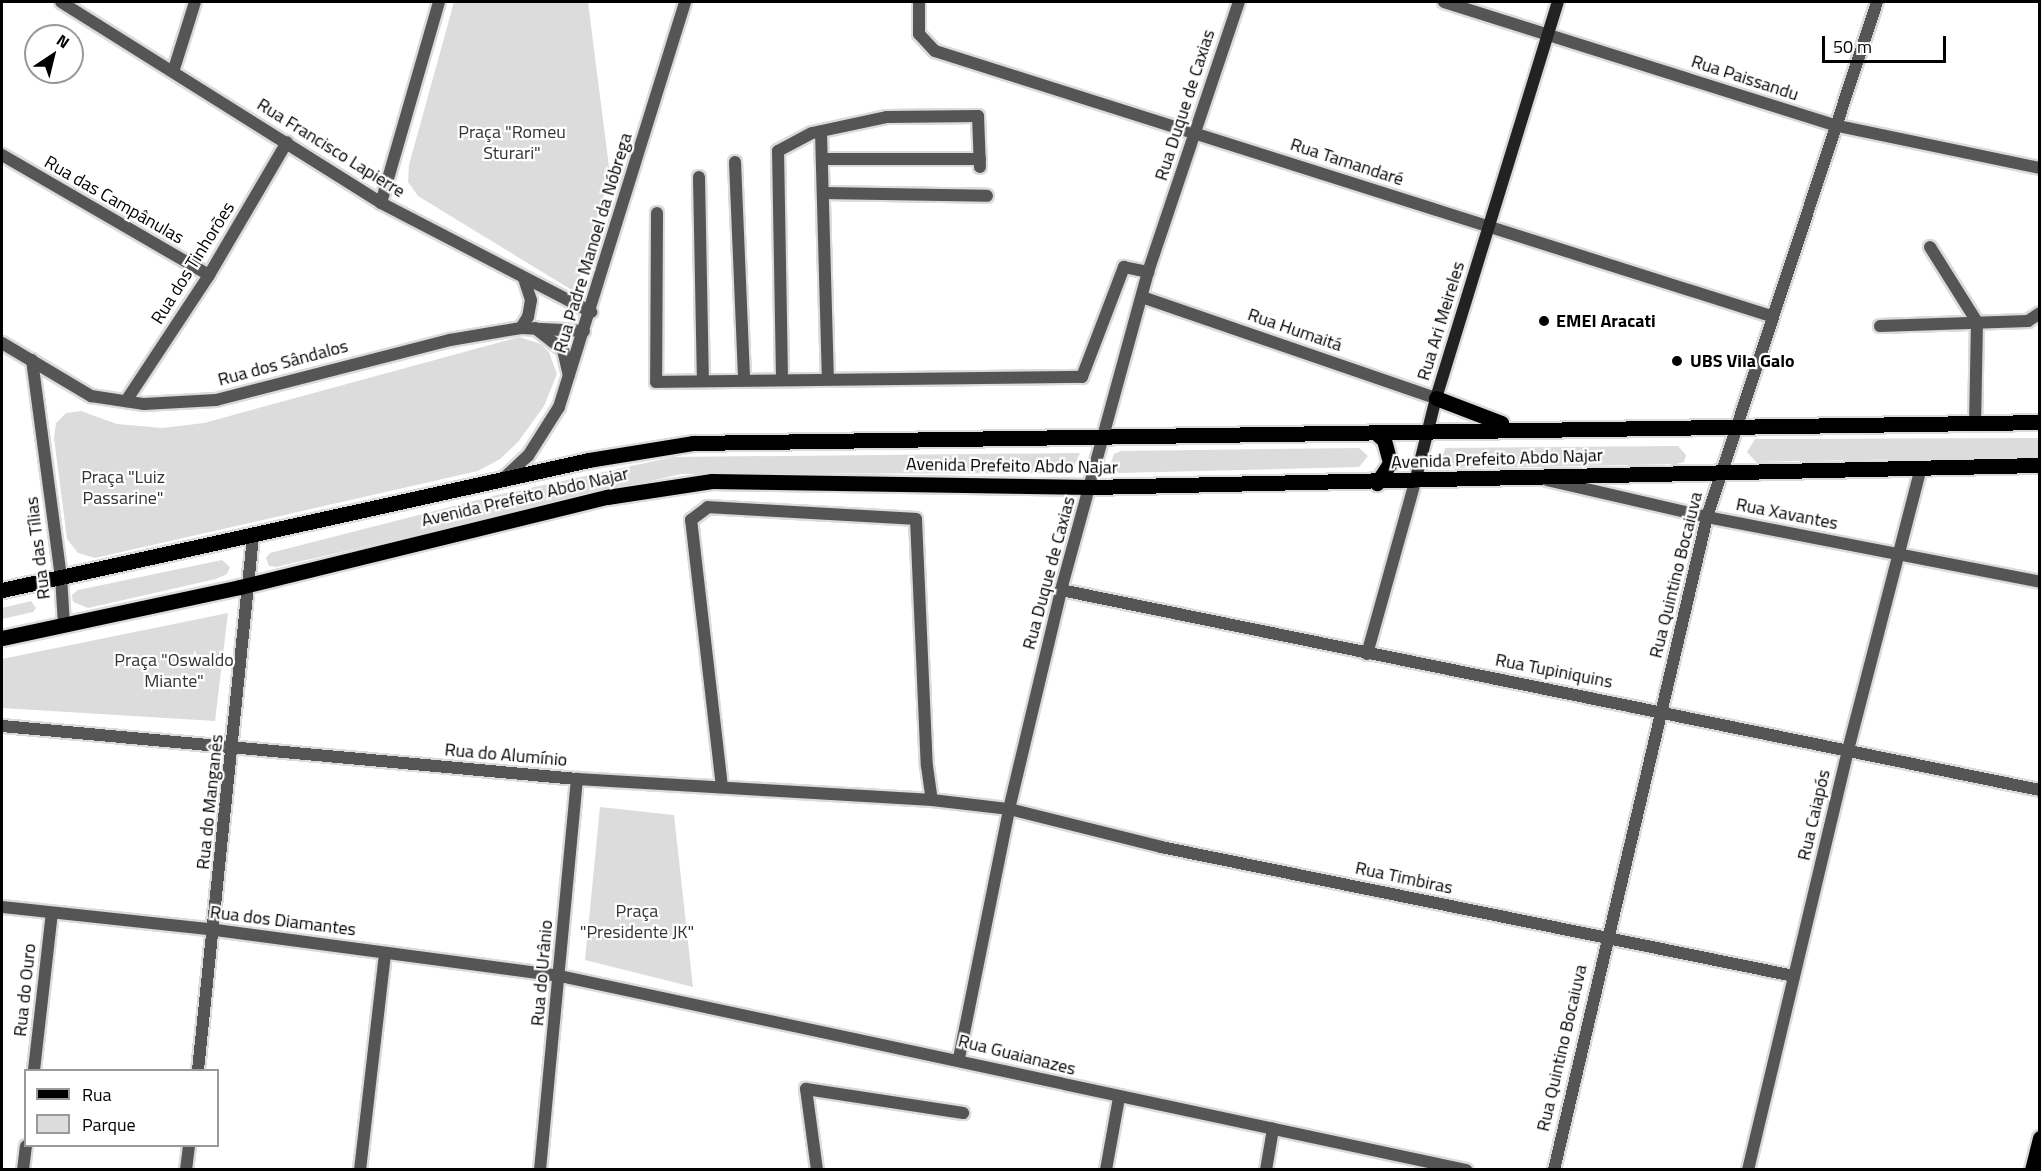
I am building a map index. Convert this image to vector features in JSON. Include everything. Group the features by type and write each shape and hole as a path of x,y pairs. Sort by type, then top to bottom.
{"main road":[{"name":"Rua Ari Meireles","path":"1415,482 1436,398 1558,2"},
{"path":"1436,398 1478,416 1522,428"},
{"name":"Avenida Prefeito Abdo Najar","path":"2,590 253,537 504,478 648,448 693,443 1105,440 1522,428 1734,428 2040,422"},
{"path":"1375,432 1384,440 1390,457 1386,474 1377,483"},
{"name":"Avenida Prefeito Abdo Najar","path":"2,638 250,585 504,521 660,487 712,481 1091,488 1377,483 1528,476 1721,472 1920,471 2040,465"},
{"path":"2032,1170 2040,1138"}],"street":[{"name":"Rua Francisco Lapierre","path":"61,2 174,69 381,203 591,312"},
{"path":"174,69 195,2"},
{"path":"381,203 439,2"},
{"name":"Rua Padre Manoel da Nóbrega","path":"504,478 545,433 569,380 685,2"},
{"name":"Rua Tamandaré","path":"918,2 919,34 935,51 1771,316"},
{"name":"Rua Duque de Caxias","path":"959,1059 1009,809 1061,590 1105,440 1149,272 1239,2"},
{"name":"Rua Paissandu","path":"1444,2 1834,125 2040,168"},
{"name":"Rua Quintino Bocaiuva","path":"1554,1170 1605,940 1707,518 1734,428 1877,2"},
{"path":"782,378 778,151 821,132 887,117 978,117 980,163 822,159"},
{"path":"821,132 828,378"},
{"name":"Rua dos Tinhorões","path":"126,401 209,275 287,142"},
{"name":"Rua das Campânulas","path":"2,155 209,275"},
{"path":"735,162 744,380"},
{"path":"699,177 703,381"},
{"path":"823,193 987,196"},
{"path":"657,213 656,382 782,378 1082,377 1124,267 1149,272"},
{"path":"1930,247 1977,322 1975,423"},
{"path":"521,328 528,317 531,300 524,279"},
{"name":"Rua Humaitá","path":"1142,297 1436,398"},
{"path":"1880,326 2028,321 2040,313"},
{"name":"Rua dos Sândalos","path":"2,342 92,396 144,404 216,400 450,340 521,328 584,331"},
{"path":"534,328 562,350 569,380"},
{"name":"Rua das Tílias","path":"32,360 61,576 64,625"},
{"name":"Rua Caiapós","path":"1748,1170 1848,750 1920,471"},
{"name":"Rua Xavantes","path":"1528,476 1707,518 1899,553 2040,582"},
{"name":"Rua Ari Meireles","path":"1367,654 1415,482"},
{"path":"722,787 691,520 708,507 916,519 927,766 932,800"},
{"name":"Rua do Manganês","path":"198,1069 216,930 253,537"},
{"name":"Rua Tupiniquins","path":"1061,590 1367,654 1661,710 2040,790"},
{"name":"Rua do Alumínio","path":"2,726 577,779 932,800 1009,809"},
{"name":"Rua do Urânio","path":"540,1170 577,779"},
{"name":"Rua Timbiras","path":"1009,809 1161,847 1605,940 1794,976"},
{"name":"Rua dos Diamantes","path":"2,907 216,930 560,976"},
{"name":"Rua do Ouro","path":"34,1069 52,913"},
{"path":"360,1170 385,953"},
{"name":"Rua Guaianazes","path":"560,976 959,1059 1119,1098 1466,1170"},
{"path":"817,1170 806,1089 963,1113"},
{"path":"1106,1170 1119,1098"},
{"path":"1266,1170 1274,1129"},
{"path":"23,1170 26,1147"},
{"path":"186,1170 189,1147"}],"green space":[{"name":"Praça \"Romeu Sturari\"","path":"454,2 588,2 610,175 575,292 418,196 408,182 409,165"},
{"name":"Praça \"Luiz Passarine\"","path":"519,337 541,344 549,352 557,374 544,406 518,442 500,459 478,471 95,558 78,553 67,539 54,438 56,423 66,413 81,411 117,424 162,428 204,423"},
{"path":"2039,438 2039,457 1756,462 1747,452 1755,439"},
{"path":"1678,446 1686,455 1684,462 1676,464 1439,469 1445,448"},
{"path":"1359,448 1368,456 1359,467 1119,473 1110,465 1114,454 1121,451"},
{"path":"1080,453 1071,473 681,474 276,567 269,566 266,558 270,553 497,495 673,457"},
{"path":"222,560 230,567 227,574 216,579 88,608 73,602 72,595 78,590"},
{"path":"31,601 36,608 33,612 2,619 2,608"},
{"name":"Praça \"Oswaldo Miante\"","path":"228,613 215,721 2,708 2,659"},
{"name":"Praça \"Presidente JK\"","path":"600,807 674,815 693,987 585,960"}],"place":[{"name":"EMEI Aracati","path":"1544,321"},
{"name":"UBS Vila Galo","path":"1677,361"}]}
